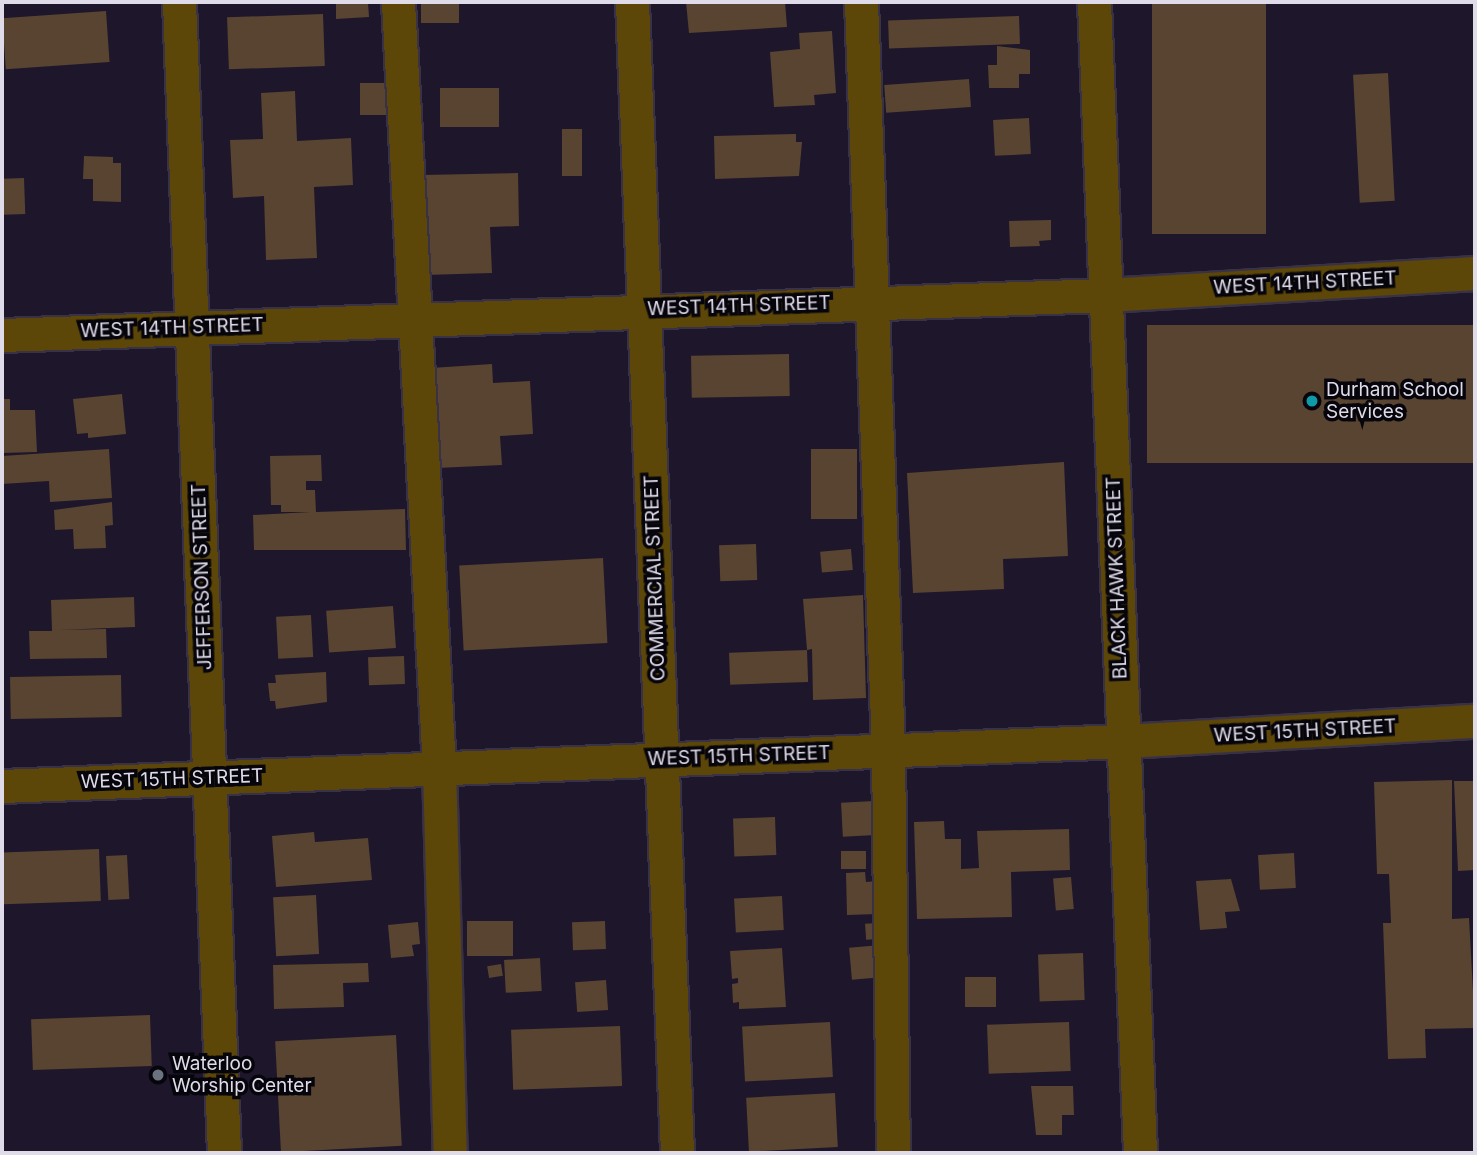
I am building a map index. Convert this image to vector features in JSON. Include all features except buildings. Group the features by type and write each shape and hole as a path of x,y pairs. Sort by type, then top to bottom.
{"street":[{"name":"JEFFERSON STREET","path":"179,2 224,1153"},
{"path":"398,2 439,768 450,1153"},
{"name":"COMMERCIAL STREET","path":"632,2 677,1153"},
{"path":"861,2 888,750 894,1153"},
{"name":"BLACK HAWK STREET","path":"1094,2 1140,1153"},
{"name":"WEST 14TH STREET","path":"2,335 645,309 1106,295 1475,273"},
{"name":"WEST 15TH STREET","path":"2,786 1124,741 1475,721"}],"place":[{"name":"Durham School Services","path":"1312,401"},
{"name":"Waterloo Worship Center","path":"158,1075"}]}
